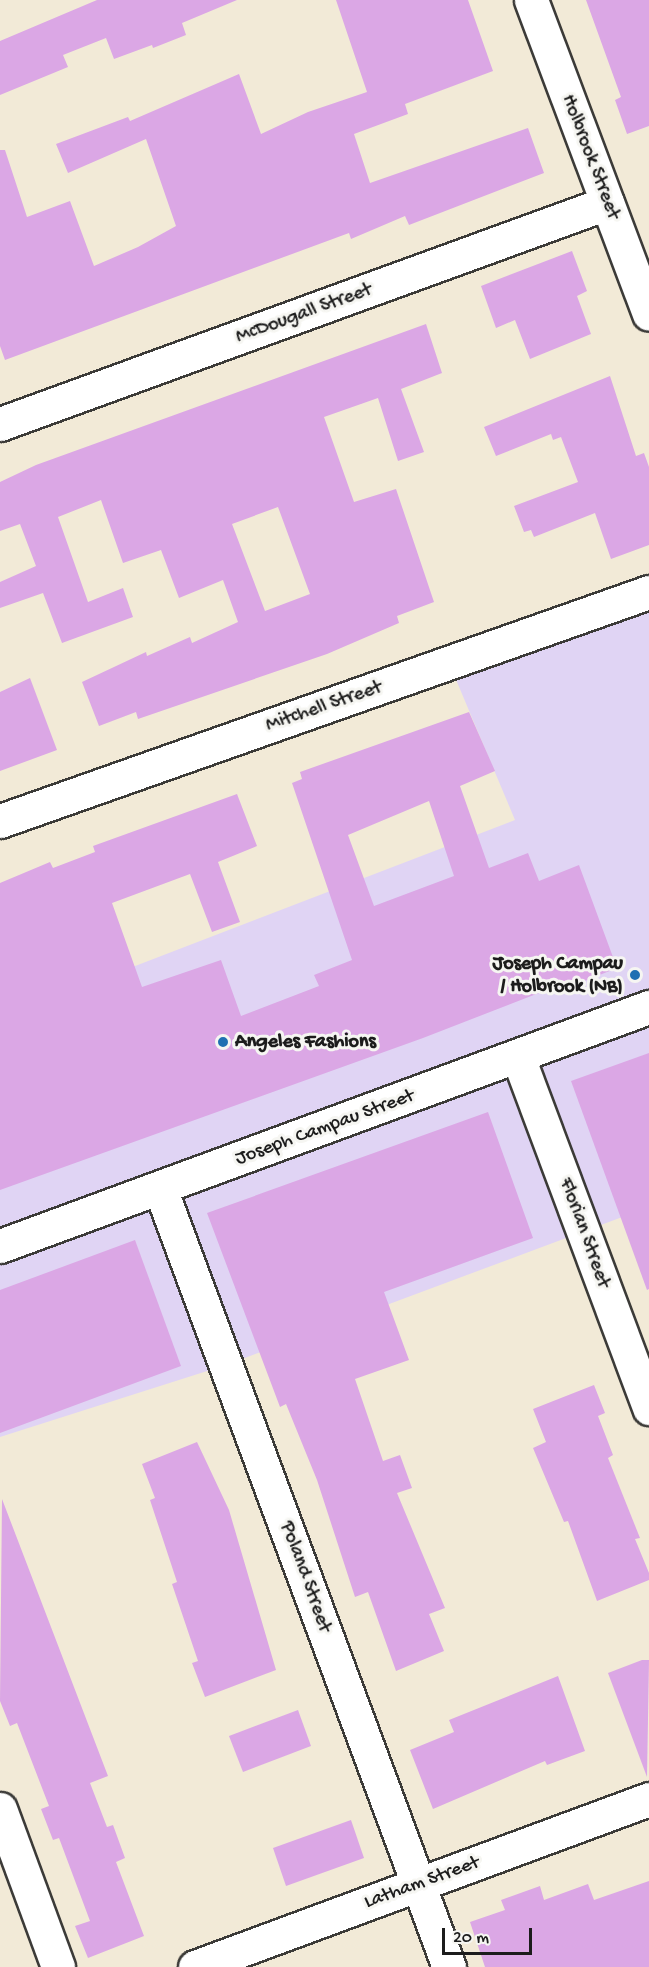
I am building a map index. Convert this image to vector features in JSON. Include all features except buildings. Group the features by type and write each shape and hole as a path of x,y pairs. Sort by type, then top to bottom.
{"street":[{"name":"Holbrook Street","path":"531,0 649,314"},
{"name":"McDougall Street","path":"0,424 607,203"},
{"name":"Mitchell Street","path":"0,821 649,592"},
{"name":"Joseph Campau Street","path":"0,1246 649,1007"},
{"name":"Florian Street","path":"518,1057 649,1408"},
{"name":"Poland Street","path":"160,1188 449,1967"},
{"name":"Latham Street","path":"195,1967 649,1799"},
{"path":"0,1809 58,1967"}],"shaded area":[{"path":"649,592 649,1207 226,1365 0,1437 0,1018 515,820 449,663"}],"place":[{"name":"Joseph Campau / Holbrook (NB)","path":"635,975"},
{"name":"Angeles Fashions","path":"223,1042"}]}
